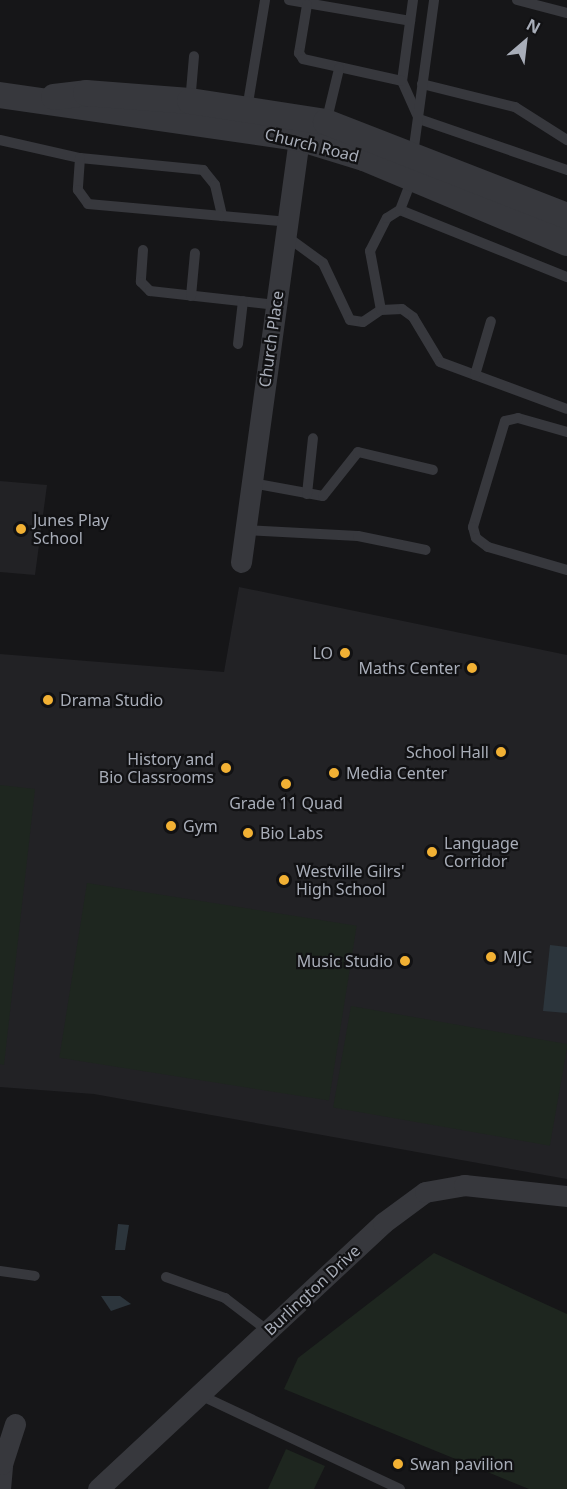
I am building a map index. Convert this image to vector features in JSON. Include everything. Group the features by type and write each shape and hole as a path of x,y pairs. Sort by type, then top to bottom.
{"street":[{"name":"Church Road","path":"0,95 42,99 86,93 188,113 246,118 312,130 412,166 567,216"},
{"name":"Church Place","path":"241,562 286,229 312,130"},
{"name":"Church Road","path":"412,166 567,243"},
{"name":"Burlington Drive","path":"98,1489 382,1223 425,1192 464,1185 567,1196"},
{"path":"0,1489 2,1464 15,1424"}],"lane":[{"path":"246,118 265,0"},
{"path":"289,0 307,5 410,21"},
{"path":"413,0 402,81 419,119 567,170"},
{"path":"381,310 370,251 387,218 400,210 412,166 434,0"},
{"path":"517,0 567,13"},
{"path":"307,5 300,57 339,69 402,81"},
{"path":"188,113 194,56"},
{"path":"312,130 339,69"},
{"path":"422,84 502,102 567,140"},
{"path":"0,140 80,158 202,170 215,185 222,216"},
{"path":"80,158 78,190 88,204 222,216 286,229 323,264 350,320 363,322 381,310 407,312 434,357 475,375 567,409"},
{"path":"400,210 567,277"},
{"path":"143,250 142,285 191,296 276,305"},
{"path":"191,296 195,253"},
{"path":"238,344 243,301"},
{"path":"475,375 491,321"},
{"path":"567,432 518,418 505,421 473,527 476,538 488,547 567,570"},
{"path":"307,494 313,438"},
{"path":"252,483 307,494 327,494 358,452 433,471"},
{"path":"245,530 358,536 426,550"},
{"path":"0,1271 35,1276"},
{"path":"166,1277 225,1298 268,1331"},
{"path":"200,1395 400,1489"}],"shaded area":[{"name":"Junes Play School","path":"0,481 47,485 35,575 0,572"},
{"name":"Westville Gilrs' High School","path":"239,587 567,655 567,1179 94,1094 0,1087 0,654 224,672"},
{"path":"0,785 35,789 4,1065 0,1064"},
{"path":"87,883 357,926 329,1101 59,1058"},
{"path":"550,945 567,947 567,1013 543,1011"},
{"path":"351,1006 567,1044 550,1146 333,1107"},
{"path":"118,1224 129,1225 125,1250 115,1250"},
{"path":"434,1253 567,1314 567,1489 529,1489 284,1389 298,1358"},
{"path":"101,1296 120,1296 131,1304 111,1311"},
{"path":"286,1449 325,1466 314,1489 268,1489"}],"place":[{"name":"Junes Play School","path":"21,529"},
{"name":"LO","path":"345,653"},
{"name":"Maths Center","path":"472,668"},
{"name":"Drama Studio","path":"48,700"},
{"name":"School Hall","path":"501,752"},
{"name":"History and Bio Classrooms","path":"226,768"},
{"name":"Media Center","path":"334,773"},
{"name":"Grade 11 Quad","path":"286,784"},
{"name":"Gym","path":"171,826"},
{"name":"Bio Labs","path":"248,833"},
{"name":"Language Corridor","path":"432,852"},
{"name":"Westville Gilrs' High School","path":"284,880"},
{"name":"MJC","path":"491,957"},
{"name":"Music Studio","path":"405,961"},
{"name":"Swan pavilion","path":"398,1464"}]}
